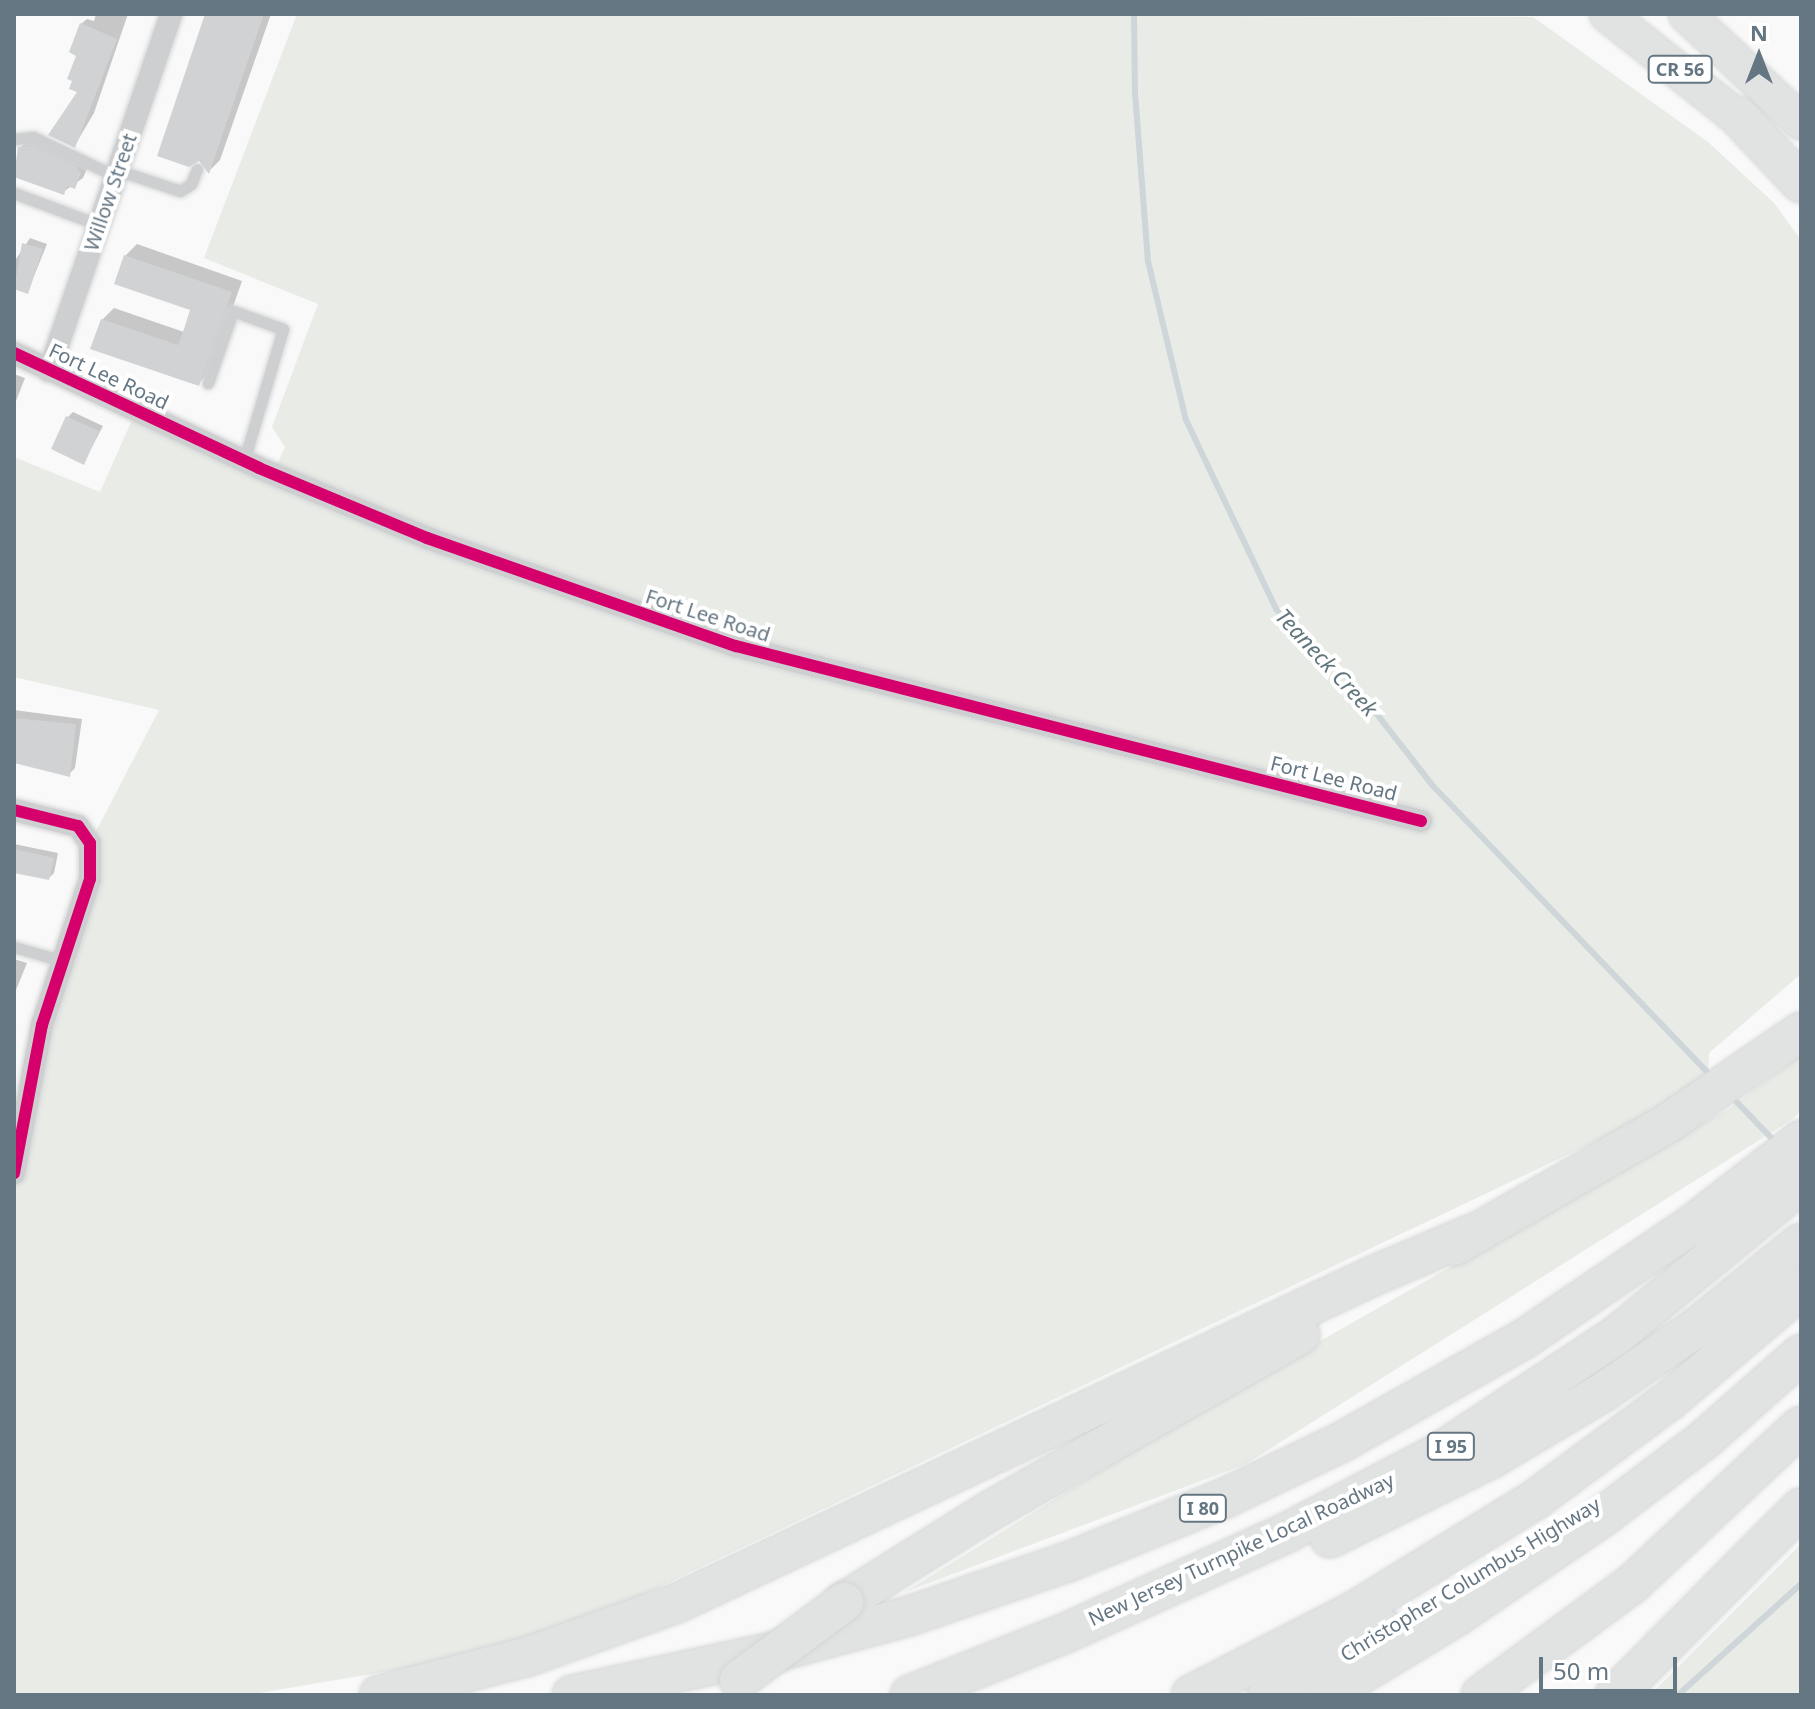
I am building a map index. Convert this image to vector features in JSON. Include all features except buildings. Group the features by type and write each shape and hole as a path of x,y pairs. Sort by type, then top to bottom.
{"highway":[{"path":"1738,116 1801,183"},
{"path":"730,1688 844,1602 988,1512 1703,1101 1801,1032"},
{"name":"I 80","path":"572,1695 787,1649 909,1616 1042,1572 1200,1509 1340,1443 1488,1361 1629,1270 1787,1181 1801,1140"},
{"name":"New Jersey Turnpike Local Roadway","path":"1068,1632 1327,1513 1475,1431 1628,1327 1787,1181"},
{"path":"379,1695 529,1656 690,1597 1361,1281 1474,1233"},
{"name":"I 95","path":"910,1695 1068,1632 1168,1604 1297,1552 1492,1458 1660,1354 1801,1243"},
{"name":"Christopher Columbus Highway","path":"1191,1695 1358,1609 1501,1522 1638,1424 1801,1289"},
{"path":"1326,1695 1494,1592 1674,1464 1801,1354"},
{"path":"1515,1695 1801,1426"},
{"name":"Christopher Columbus Highway","path":"1267,1695 1447,1595 1564,1518 1674,1464"},
{"path":"1615,1695 1723,1583 1801,1508"},
{"path":"1591,1695 1723,1583"},
{"path":"1481,1695 1632,1584"}],"main road":[{"name":"CR 56","path":"1607,14 1738,116 1801,171"},
{"name":"CR 56","path":"1686,14 1801,122"}],"street":[{"name":"Willow Street","path":"49,371 171,14"},
{"name":"Fort Lee Road","path":"14,353 252,465 427,538 736,646 1421,821"},
{"path":"14,810 78,826 90,843 90,879 42,1025 14,1173"}],"lane":[{"path":"14,139 33,137 116,173 180,191 191,184 197,169"},
{"path":"14,193 99,225"},
{"path":"208,383 233,311 283,329 252,465"},
{"path":"14,947 63,961"}],"shaded area":[{"path":"297,14 1533,17 1708,142 1774,203 1801,240 1801,974 1709,1053 1708,1088 533,1647 247,1695 14,1695 14,1173 90,843 159,710 14,677 14,457 100,492 136,411 273,474 285,447 272,427 318,304 204,258"},
{"path":"1801,1055 1801,1111 1791,1120 1246,1464 905,1592 1197,1411 1730,1108"},
{"path":"1801,1544 1801,1695 1650,1695"}],"waterway":[{"name":"Teaneck Creek","path":"1134,14 1135,93 1148,261 1186,420 1276,609 1351,681 1433,786 1712,1077"},
{"name":"Teaneck Creek","path":"1731,1096 1776,1143"},
{"name":"Teaneck Creek","path":"1678,1695 1801,1584"}],"cycle path":[{"path":"14,353 259,468 427,538 736,646 1421,821"},
{"path":"14,810 78,826 90,843 90,879 42,1025 14,1173"}]}
